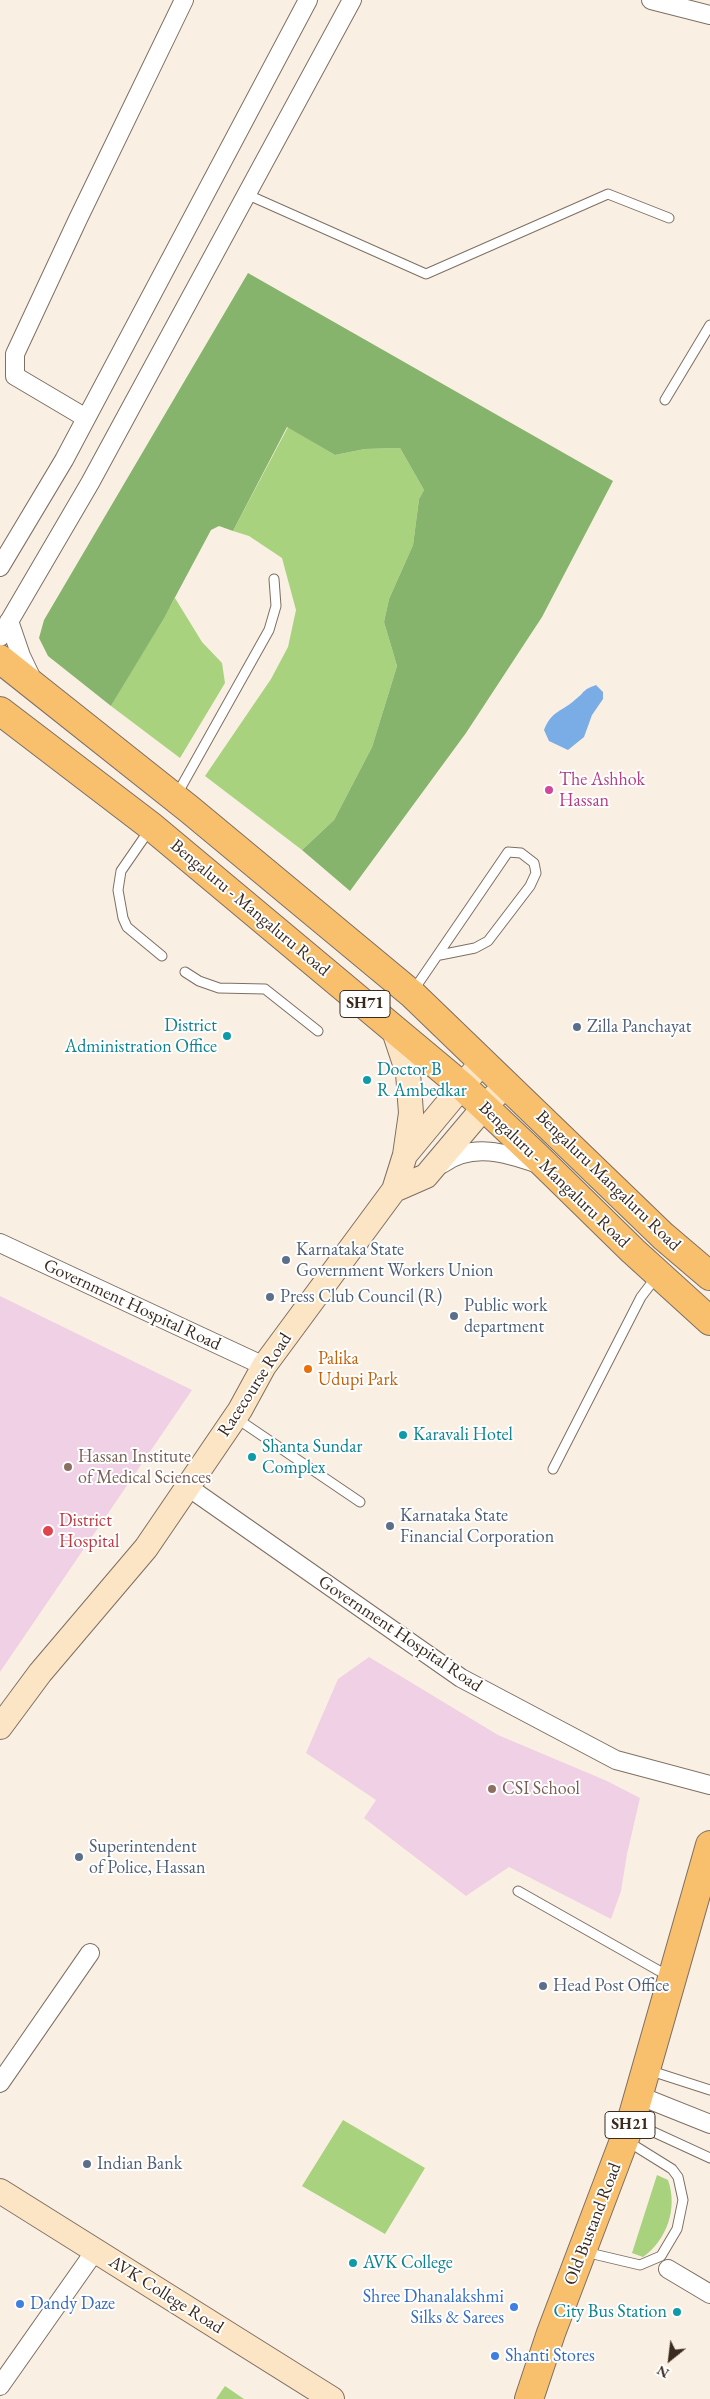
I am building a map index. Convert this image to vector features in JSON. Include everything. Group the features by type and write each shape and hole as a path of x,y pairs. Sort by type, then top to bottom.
{"main road":[{"name":"Bengaluru - Mangaluru Road","path":"0,659 182,803 412,994 507,1084"},
{"name":"Bengaluru - Mangaluru Road","path":"0,711 158,833 462,1086 658,1274 710,1321"},
{"path":"158,833 182,803"},
{"name":"Bengaluru Mangaluru Road","path":"507,1084 663,1236 710,1276"},
{"name":"Old Bustand Road","path":"529,2399 632,2119 710,1845"}],"street":[{"path":"86,418 15,376 15,354 184,0"},
{"path":"0,567 86,418 308,0"},
{"path":"0,637 90,483 352,0"},
{"path":"651,0 710,15"},
{"path":"9,621 28,672 38,690"},
{"path":"393,1028 408,1073 411,1113 405,1155 394,1190"},
{"path":"405,1155 483,1061"},
{"name":"Racecourse Road","path":"0,1727 40,1673 146,1548 235,1418 264,1366 394,1190 426,1176 485,1106 507,1084"},
{"path":"426,1176 462,1152 502,1152 549,1168"},
{"name":"Government Hospital Road","path":"0,1243 264,1366"},
{"name":"Government Hospital Road","path":"188,1487 461,1678 616,1760 710,1785"},
{"path":"0,2083 90,1953"},
{"path":"632,2119 710,2124"},
{"name":"AVK College Road","path":"0,2191 332,2399"},
{"path":"0,2386 95,2251"},
{"path":"668,2269 710,2294"}],"lane":[{"path":"246,194 426,274 608,194 669,218"},
{"path":"665,400 710,325"},
{"path":"182,803 269,630 276,606 274,579"},
{"path":"158,833 121,871 118,890 123,918 127,928 162,956"},
{"path":"412,994 508,852 521,853 534,863 536,873 530,886 488,941 475,948 440,955"},
{"path":"185,972 212,987 233,990 265,989 318,1031"},
{"path":"553,1469 641,1297 658,1274"},
{"path":"235,1418 360,1502"},
{"path":"518,1891 672,1979"},
{"path":"647,2070 710,2090"},
{"path":"632,2119 710,2158"},
{"path":"583,2251 640,2265 661,2256 677,2229 683,2200 678,2177 632,2119"}],"shaded area":[{"name":"District Hospital","path":"0,1296 192,1390 0,1672"},
{"name":"CSI School","path":"369,1657 498,1735 607,1781 640,1798 627,1854 621,1891 611,1919 509,1867 466,1896 364,1818 376,1800 306,1753 338,1679"}],"green space":[{"path":"248,273 613,481 542,617 466,733 350,891 302,850 334,820 372,747 397,666 384,622 389,599 413,545 419,499 424,490 400,448 365,449 335,455 287,427 233,531 219,526 211,530 164,618 111,706 48,656 39,638 44,620"},
{"path":"288,427 335,455 365,449 400,448 424,490 419,499 413,545 389,599 384,622 397,666 372,747 334,820 302,850 205,776 271,679 288,647 296,610 282,558 249,536 233,531"},
{"path":"175,598 202,642 222,663 225,683 180,758 111,706"},
{"path":"343,2120 425,2168 385,2234 302,2186"},
{"path":"657,2175 668,2180 672,2201 671,2212 664,2233 643,2257 632,2253"},
{"path":"225,2386 244,2399 216,2399"}],"water":[{"path":"596,685 603,692 603,699 592,715 584,737 568,750 549,741 544,730 550,719 586,690"}],"place":[{"name":"The Ashhok Hassan","path":"549,790"},
{"name":"Zilla Panchayat","path":"577,1027"},
{"name":"District Administration Office","path":"227,1036"},
{"name":"Doctor B R Ambedkar","path":"367,1080"},
{"name":"Karnataka State Government Workers Union","path":"286,1260"},
{"name":"Press Club Council (R)","path":"270,1297"},
{"name":"Public work department","path":"454,1316"},
{"name":"Palika Udupi Park","path":"308,1369"},
{"name":"Karavali Hotel","path":"403,1435"},
{"name":"Shanta Sundar Complex","path":"252,1457"},
{"name":"Hassan Institute of Medical Sciences","path":"68,1467"},
{"name":"Karnataka State Financial Corporation","path":"390,1526"},
{"name":"District Hospital","path":"48,1531"},
{"name":"CSI School","path":"492,1789"},
{"name":"Superintendent of Police, Hassan","path":"79,1857"},
{"name":"Head Post Office","path":"543,1986"},
{"name":"Indian Bank","path":"87,2164"},
{"name":"AVK College","path":"353,2263"},
{"name":"Dandy Daze","path":"20,2304"},
{"name":"Shree Dhanalakshmi Silks & Sarees","path":"514,2307"},
{"name":"City Bus Station","path":"677,2312"},
{"name":"Shanti Stores","path":"495,2356"}]}
